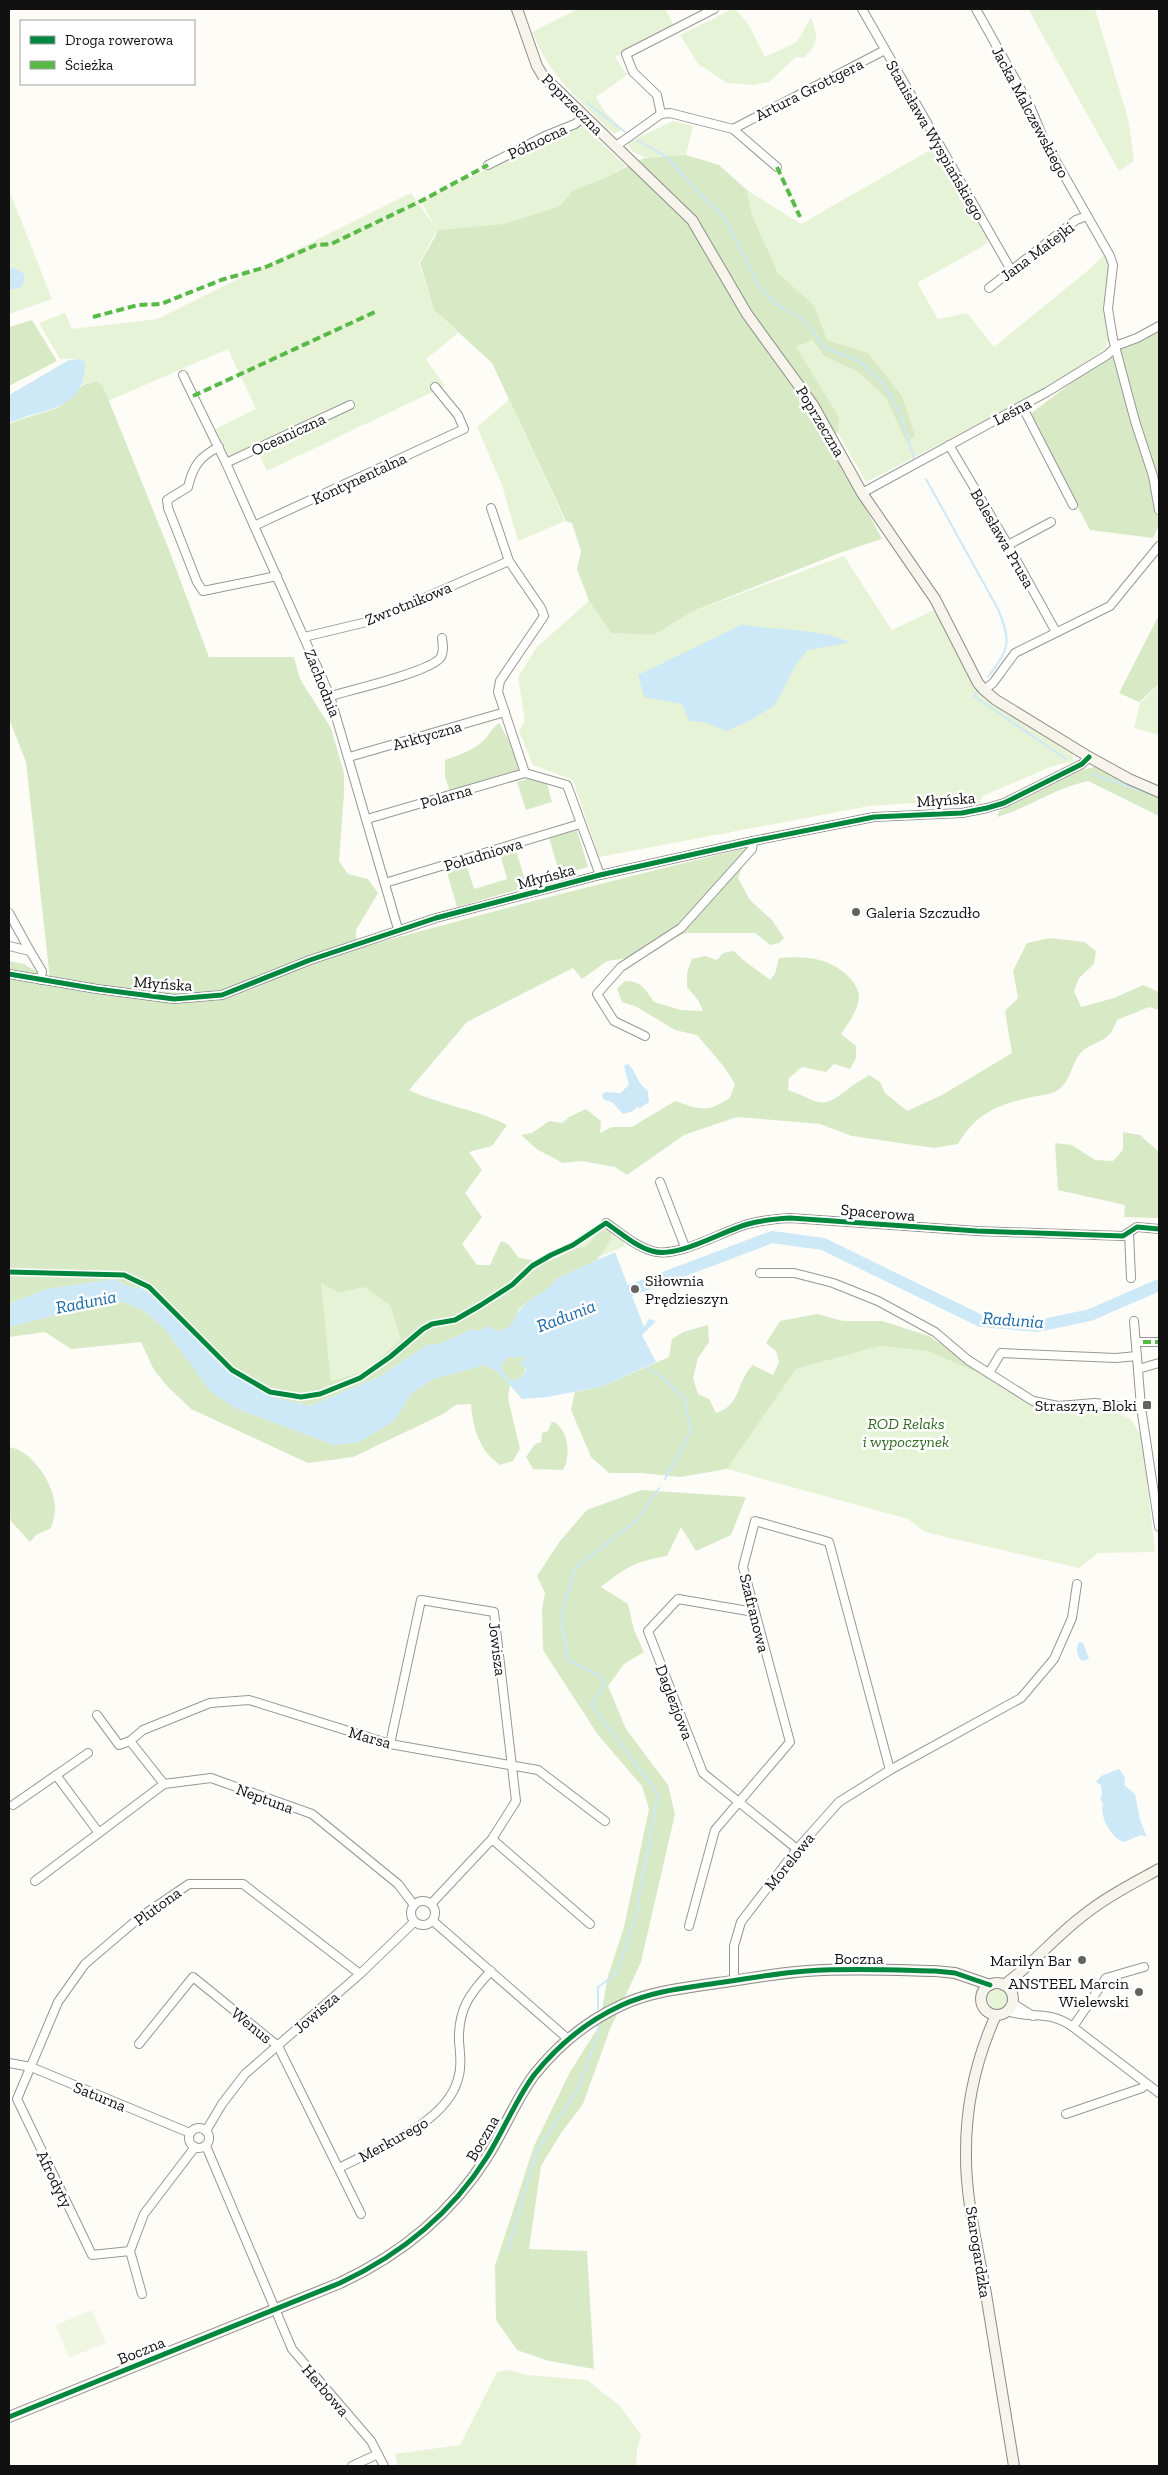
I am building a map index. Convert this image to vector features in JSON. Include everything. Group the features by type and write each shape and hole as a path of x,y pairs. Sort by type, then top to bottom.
{"street":[{"name":"Poprzeczna","path":"517,9 536,66 543,76 692,220 747,314 813,405 862,493 936,599 978,683 996,700 1089,757 1129,779 1159,792"},
{"path":"661,114 657,95 633,72 626,54 714,9"},
{"name":"Stanisława Wyspiańskiego","path":"862,9 1011,270"},
{"name":"Jacka Malczewskiego","path":"976,9 1030,106 1044,140 1110,256 1113,266 1108,309 1135,421 1154,476 1159,510"},
{"name":"Artura Grottgera","path":"733,129 885,50"},
{"path":"616,146 661,114 670,112 733,129 777,167"},
{"name":"Północna","path":"488,165 545,136 575,124 585,116"},
{"name":"Jana Matejki","path":"989,288 1076,220 1086,216"},
{"name":"Leśna","path":"862,493 1022,406 1107,355 1116,347 1159,326"},
{"name":"Zachodnia","path":"183,375 226,462 330,696 398,929"},
{"name":"Kontynentalna","path":"254,526 464,429 458,415 435,386"},
{"name":"Oceaniczna","path":"226,462 350,404"},
{"path":"1022,406 1073,505"},
{"name":"Bolesława Prusa","path":"949,445 1008,545 1056,632"},
{"path":"219,447 200,458 194,467 188,487 167,500 168,508 197,582 202,591 277,576"},
{"path":"492,508 509,561 541,608 544,616 500,681 498,692 526,773 568,785 580,824 600,875"},
{"path":"1008,545 1052,522"},
{"path":"984,690 993,683 1016,653 1110,606 1159,546"},
{"name":"Zwrotnikowa","path":"304,637 371,621 509,561"},
{"path":"330,696 434,664 444,649 442,638"},
{"name":"Arktyczna","path":"349,757 505,712"},
{"name":"Młyńska","path":"9,974 174,999 213,996 250,985 310,960 398,929 600,875 753,841 874,818 962,812 987,808 1004,803 1082,764 1089,757"},
{"name":"Polarna","path":"367,819 526,773"},
{"name":"Południowa","path":"385,883 580,824"},
{"path":"645,1036 614,1020 597,994 621,967 681,928 752,849 753,841"},
{"path":"9,913 42,971 41,980"},
{"path":"9,946 30,951"},
{"path":"660,1182 685,1247"},
{"name":"Spacerowa","path":"606,1223 641,1247 654,1252 668,1252 685,1247 746,1224 790,1218 978,1232 1123,1236 1137,1227 1159,1229"},
{"path":"1129,1233 1131,1278"},
{"path":"760,1273 794,1273 833,1283 878,1300 934,1332 968,1360 1025,1397 1058,1406 1095,1403 1124,1407 1141,1406"},
{"path":"1134,1320 1141,1406 1156,1484 1159,1527"},
{"path":"1136,1342 1159,1342"},
{"path":"989,1373 1001,1353 1116,1358 1136,1356"},
{"path":"1138,1368 1159,1363"},
{"name":"Szafranowa","path":"689,1926 715,1830 790,1742 743,1567 755,1521 829,1542 890,1770"},
{"name":"Morelowa","path":"734,1981 734,1946 741,1922 797,1849 839,1802 890,1770 1020,1698 1054,1659 1072,1618 1077,1584"},
{"name":"Daglezjowa","path":"754,1612 678,1599 648,1631 703,1773 797,1849"},
{"name":"Jowisza","path":"390,1744 421,1600 494,1612 516,1802 492,1839 431,1904"},
{"name":"Marsa","path":"130,1741 143,1730 210,1703 249,1700 390,1744 513,1764 538,1770 605,1821"},
{"path":"96,1715 119,1745 130,1741 164,1784"},
{"path":"13,1805 88,1754"},
{"path":"56,1775 99,1833"},
{"name":"Neptuna","path":"35,1881 164,1784 211,1778 312,1814 398,1884 414,1905"},
{"path":"492,1839 590,1924"},
{"path":"1159,1869 1112,1896 1080,1918 1026,1969 1008,1989 1010,2008 1021,2016 1051,2016 1062,2019 1159,2093"},
{"name":"Plutona","path":"30,2067 58,2002 85,1964 139,1918 189,1884 243,1884 360,1974"},
{"path":"420,1902 431,1904 435,1912 433,1921 424,1926 414,1922 411,1913 414,1905 420,1902"},
{"path":"433,1921 568,2039"},
{"name":"Jowisza","path":"206,2131 222,2104 245,2074 360,1974 414,1922"},
{"path":"1073,2027 1106,1978 1144,1967"},
{"name":"Merkurego","path":"339,2168 434,2117 450,2098 458,2080 461,2062 460,2018 470,1994 491,1971"},
{"name":"Boczna","path":"9,2416 274,2310 367,2270 401,2248 433,2221 472,2178 534,2076 568,2039 596,2018 643,1996 805,1971 936,1971 967,1976 990,1985"},
{"path":"967,1976 982,1993 982,2004 992,2014 1010,2008"},
{"name":"Wenus","path":"140,2044 193,1977 278,2046 361,2214"},
{"path":"982,1993 990,1985 1008,1989"},
{"name":"Starogardzka","path":"992,2014 971,2098 966,2152 967,2177 1014,2466"},
{"name":"Saturna","path":"9,2063 30,2067 190,2133"},
{"name":"Afrodyty","path":"30,2067 17,2099 92,2255 130,2252"},
{"path":"1066,2114 1142,2088 1146,2084"},
{"path":"206,2146 195,2147 190,2143 190,2133 199,2128 206,2131 209,2137 206,2146 274,2310"},
{"path":"142,2294 130,2252 144,2214 195,2147"},
{"name":"Herbowa","path":"274,2310 297,2356 371,2441 384,2466"},
{"path":"352,2466 378,2454"}],"green space":[{"path":"578,9 665,9 674,25 615,57 627,75 596,97 605,112 623,129 614,134 557,76 532,32"},
{"path":"733,9 749,25 765,57 797,42 811,17 816,35 815,43 804,58 796,57 769,82 753,85 727,83 698,64 680,35"},
{"path":"1028,9 1095,9 1129,122 1134,161 1119,171"},
{"path":"673,121 693,126 686,155 662,158 646,157 633,151 628,145 629,142"},
{"path":"581,124 626,166 602,179 573,190 560,206 503,224 437,230 419,263 434,310 458,333 426,359 445,386 267,471 258,451 229,463 215,429 256,409 228,349 108,401 103,386 97,381 82,384 85,362 79,359 60,359 39,323 65,313 72,329 157,319 411,193 435,227 421,201"},
{"path":"937,146 988,238 987,244 917,283 938,319 967,313 994,347 1086,272 1105,254 1109,269 1106,299 1109,339 1105,349 1045,390 866,482 838,433 839,417 795,347 811,340 824,356 858,372 886,398 906,442 868,353 826,340 814,305 778,273 752,215 747,190 801,224"},
{"path":"686,155 719,165 747,190 752,215 778,273 814,305 827,340 868,353 902,396 915,436 906,442 886,398 858,372 824,356 812,340 796,347 839,417 838,433 828,436 882,539 842,552 691,612 654,635 611,633 589,601 577,569 581,551 572,523 566,521 492,363 434,310 420,263 437,230 503,224 560,206 573,190 602,179 644,158"},
{"path":"9,190 52,299 9,314"},
{"path":"32,320 57,361 9,386 9,327"},
{"path":"1159,326 1159,490 1154,491 1159,525 1153,538 1090,530 1029,415 1100,361 1120,352 1118,345 1129,337"},
{"path":"97,381 103,386 168,547 209,657 294,657 300,679 331,728 344,773 339,861 348,874 368,879 378,893 356,930 356,949 553,896 750,847 738,878 750,900 772,920 784,938 779,943 770,945 755,933 686,933 628,958 607,961 582,979 573,968 467,1022 409,1090 507,1125 492,1146 469,1152 482,1170 465,1193 482,1217 462,1244 477,1265 490,1265 501,1241 508,1244 519,1258 548,1261 576,1248 586,1247 600,1230 605,1229 611,1233 611,1239 597,1260 556,1279 551,1287 527,1302 519,1309 515,1322 508,1329 498,1331 489,1326 479,1331 473,1329 439,1344 427,1345 379,1377 310,1406 279,1399 239,1378 219,1363 161,1303 143,1289 127,1286 115,1279 47,1289 9,1304 9,961 24,964 50,980 26,762 9,719 9,424 59,407 67,402 82,385","holes":["321,1283 339,1293 364,1287 390,1305 401,1340 364,1371 331,1381"]},
{"path":"509,400 565,521 518,541 502,485 477,427"},
{"path":"844,556 892,630 934,610 976,687 986,699 1060,744 1059,746 1072,754 1074,761 1053,766 983,796 979,803 972,805 929,802 869,806 599,857 573,780 533,765 519,731 525,721 518,677 537,647 589,601 611,633 654,635 691,612"},
{"path":"1159,615 1159,684 1139,702 1119,693"},
{"path":"1159,685 1159,735 1134,728 1140,703"},
{"path":"499,723 510,742 519,772 450,792 445,776 445,760 476,746"},
{"path":"1097,766 1159,794 1159,816 1088,781 1064,788 1020,809 997,817 999,811 1079,771"},
{"path":"534,777 546,780 552,802 526,810 517,782"},
{"path":"577,830 588,867 560,875 549,838"},
{"path":"516,850 527,887 457,907 446,869 466,863 474,889 507,879 500,854"},
{"path":"1050,938 1084,942 1096,951 1094,964 1079,978 1074,991 1081,1007 1114,998 1143,985 1159,992 1159,1010 1149,1007 1117,1020 1108,1036 1080,1053 1066,1081 1058,1090 1049,1094 1009,1103 989,1112 973,1124 958,1144 934,1148 852,1136 820,1124 737,1117 684,1135 627,1175 615,1167 581,1161 563,1163 538,1150 521,1135 532,1133 549,1121 562,1123 569,1117 586,1109 601,1121 600,1133 612,1127 632,1127 675,1101 698,1108 709,1108 730,1098 735,1084 725,1068 697,1035 675,1030 637,1007 622,1002 617,989 625,981 636,983 645,989 654,1002 681,1010 703,1011 698,1000 687,987 687,973 692,959 705,956 717,960 723,953 734,951 770,980 775,974 779,958 798,957 824,961 848,976 858,990 859,1001 853,1016 841,1034 856,1046 856,1058 850,1069 834,1064 826,1072 802,1067 789,1078 788,1090 815,1101 827,1102 869,1075 880,1082 885,1093 907,1111 942,1095 1012,1053 1005,1011 1018,998 1013,971 1027,943"},
{"path":"1123,1132 1140,1135 1159,1152 1159,1218 1124,1217 1125,1205 1058,1190 1055,1143 1072,1145 1095,1160 1113,1161 1123,1150"},
{"path":"609,1230 621,1236 625,1246 562,1272 550,1258 578,1246 595,1233"},
{"path":"321,1283 339,1293 364,1287 390,1305 401,1340 364,1371 331,1381"},
{"path":"124,1302 144,1311 165,1329 211,1391 235,1408 334,1445 359,1442 394,1421 411,1394 433,1379 485,1365 498,1372 510,1384 508,1398 520,1449 513,1461 500,1465 493,1459 478,1438 473,1422 471,1404 456,1405 443,1414 353,1457 308,1463 191,1409 167,1386 154,1370 141,1342 71,1349 45,1332 9,1337 9,1327 103,1303"},
{"path":"817,1314 843,1321 882,1321 929,1336 995,1380 927,1351 880,1346 796,1369 727,1469 681,1477 641,1473 609,1473 591,1457 571,1410 575,1392 603,1386 669,1357 672,1339 683,1332 708,1325 709,1342 698,1358 693,1378 698,1394 709,1399 716,1413 724,1409 735,1399 744,1378 753,1365 773,1375 779,1362 776,1351 766,1343 780,1321"},
{"name":"ROD Relaks i wypoczynek","path":"880,1346 927,1351 995,1380 1031,1405 1058,1409 1104,1408 1131,1419 1142,1438 1155,1552 1098,1553 1079,1568 925,1532 908,1519 727,1469 796,1369"},
{"path":"522,1355 525,1356 524,1373 515,1380 509,1380 500,1367 508,1357 517,1358"},
{"path":"554,1422 566,1437 568,1451 566,1464 563,1470 533,1469 526,1457 535,1444 541,1442 542,1433 548,1431 551,1423"},
{"path":"9,1447 26,1455 41,1470 47,1479 54,1499 55,1513 51,1528 36,1535 30,1542 11,1521 9,1513"},
{"path":"641,1490 746,1497 731,1535 696,1551 681,1527 667,1556 631,1566 601,1587 628,1604 634,1630 644,1652 624,1664 608,1686 626,1729 668,1785 675,1814 641,1962 610,2029 583,2104 561,2133 541,2166 529,2249 587,2251 594,2369 549,2361 517,2350 496,2320 495,2266 534,2146 570,2072 599,2026 608,1976 624,1927 649,1809 642,1786 598,1735 543,1650 542,1608 545,1593 537,1576 560,1541 587,1510"},
{"path":"998,1989 1005,1992 1008,1999 1005,2006 998,2009 991,2006 988,1999 991,1992"},
{"path":"92,2310 106,2343 69,2358 56,2325"},
{"path":"510,2370 527,2375 587,2380 620,2406 641,2435 637,2450 636,2466 398,2466 395,2454 460,2445 497,2372"}],"water":[{"path":"14,268 24,274 24,282 20,288 9,290 9,269"},
{"path":"79,359 85,362 83,379 78,391 70,399 60,406 9,423 9,395 69,360"},
{"path":"741,625 824,634 850,642 808,650 796,664 775,705 749,721 726,731 705,722 689,721 682,704 644,697 638,675"},
{"path":"628,1064 640,1083 648,1091 649,1102 640,1108 637,1107 633,1111 623,1114 613,1103 603,1099 602,1095 605,1092 620,1093 629,1085 624,1066"},
{"path":"615,1252 644,1327 649,1319 656,1321 642,1335 656,1362 603,1386 548,1397 522,1399 498,1372 485,1365 433,1379 411,1394 394,1421 359,1442 334,1445 235,1408 211,1392 165,1329 144,1311 124,1302 103,1303 9,1327 9,1304 47,1289 115,1279 127,1286 143,1289 161,1303 219,1363 239,1378 279,1399 310,1406 379,1377 427,1345 439,1344 473,1329 479,1331 489,1326 498,1331 504,1329 512,1323 525,1304 550,1287 556,1279","holes":["522,1355 525,1357 520,1364 526,1369 523,1375 518,1379 509,1380 500,1367 508,1357 517,1358"]},
{"path":"1079,1642 1083,1643 1089,1659 1082,1661 1079,1657 1077,1649"},
{"path":"1119,1769 1125,1777 1124,1785 1135,1794 1140,1820 1147,1837 1141,1835 1124,1842 1115,1837 1105,1821 1102,1809 1103,1804 1100,1798 1102,1796 1101,1785 1096,1782 1101,1776"}],"waterway":[{"path":"511,9 515,18"},
{"path":"564,103 573,113"},
{"path":"587,103 625,132"},
{"path":"637,140 667,157 701,195 724,217 758,284 776,304 804,320 825,348 859,361 882,382 900,413 914,458"},
{"path":"926,479 998,609 1002,620 1007,638 1006,645 1004,652 988,677"},
{"path":"977,691 974,696 1066,759"},
{"path":"1092,774 1146,792"},
{"name":"Radunia","path":"616,1296 772,1237 823,1244 981,1321 1038,1326 1090,1315 1159,1285"},
{"path":"646,1367 662,1377 684,1398 691,1431 665,1479"},
{"path":"598,2009 598,1987 616,1974 635,1919 658,1794 591,1704 605,1685 600,1676 568,1660 561,1617 575,1568 637,1520 659,1488"},
{"path":"508,2250 537,2150 577,2091 598,2034 598,2024"}],"marked path":[{"path":"93,317 138,305 161,304 221,280 266,267 316,245 331,244 421,201 488,165"},
{"path":"777,167 800,217"},
{"path":"193,396 377,311"},
{"path":"1143,1342 1159,1342"}],"cycle path":[{"path":"9,974 97,989 174,999 222,995 310,960 436,918 600,875 753,841 874,817 962,813 987,808 1004,803 1082,764 1089,757"},
{"path":"9,1272 124,1275 149,1287 232,1370 270,1392 301,1397 320,1394 360,1378 390,1357 423,1329 432,1324 455,1320 481,1305 512,1285 532,1266 573,1245 606,1223 640,1246 652,1251 663,1252 687,1248 748,1224 790,1218 977,1231 1123,1236 1137,1227 1159,1229"},
{"path":"9,2417 340,2283 383,2260 440,2215 473,2178 487,2157 527,2085 553,2054 585,2026 609,2011 633,2000 681,1988 784,1973 823,1970 935,1971 955,1973 990,1985"}],"place":[{"name":"Galeria Szczudło","path":"856,912"},
{"name":"Siłownia Prędzieszyn","path":"635,1289"},
{"name":"Straszyn, Bloki","path":"1147,1405"},
{"name":"Marilyn Bar","path":"1082,1960"},
{"name":"ANSTEEL Marcin Wielewski","path":"1139,1992"}]}
